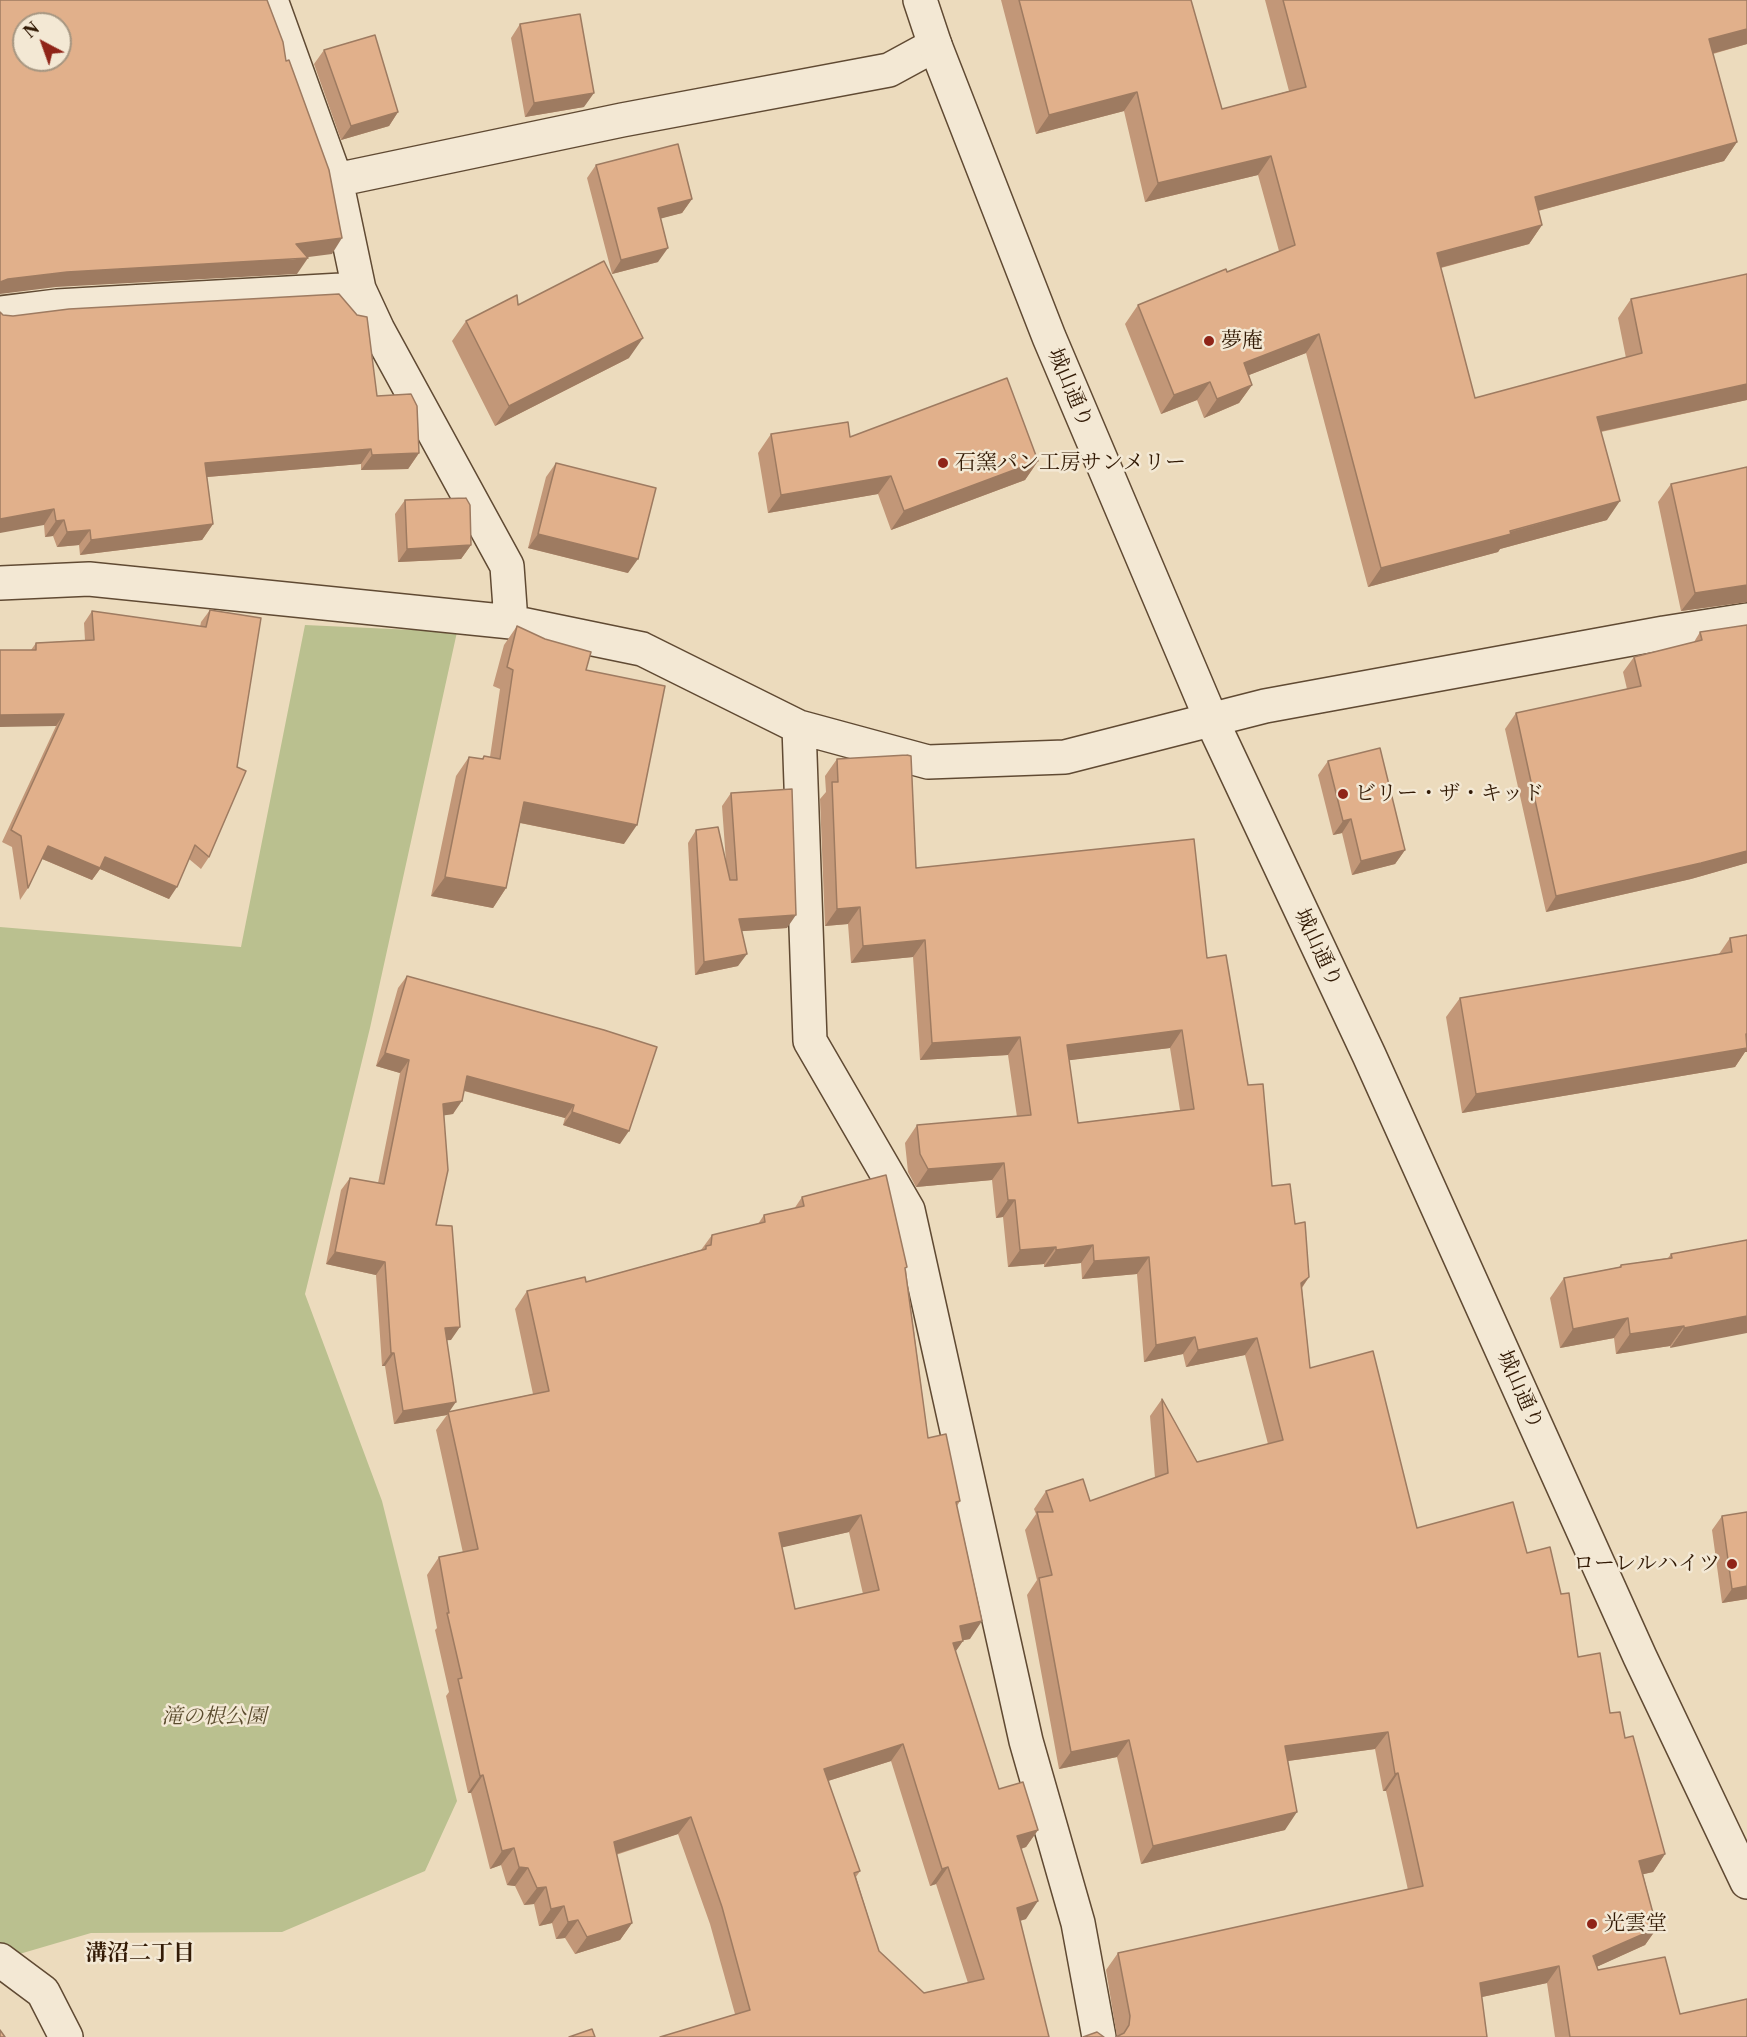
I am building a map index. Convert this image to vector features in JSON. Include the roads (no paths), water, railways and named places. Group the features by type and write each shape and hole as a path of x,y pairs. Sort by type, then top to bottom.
{"street":[{"path":"271,0 336,180 359,289 378,330 507,566 511,622"},
{"name":"城山通り","path":"920,0 935,45 1049,337 1211,719 1369,1055 1635,1646 1747,1882"},
{"path":"336,180 622,120 889,70 935,45"},
{"path":"0,313 57,306 359,289"},
{"path":"0,583 89,579 511,622 642,649 799,727 928,762 1065,757 1277,704 1664,633 1747,620"},
{"path":"799,727 810,1041 908,1210 1026,1741 1078,1923 1099,2037"},
{"path":"3,1965 43,1992 66,2037"}],"place":[{"name":"夢庵","path":"1209,341"},
{"name":"石窯パン工房サンメリー","path":"943,463"},
{"name":"ビリー・ザ・キッド","path":"1343,794"},
{"name":"ローレルハイツ","path":"1732,1564"},
{"name":"光雲堂","path":"1592,1924"}],"district":[{"name":"溝沼二丁目","path":"140,1954"}],"park label":[{"name":"滝の根公園","path":"214,1717"}]}
